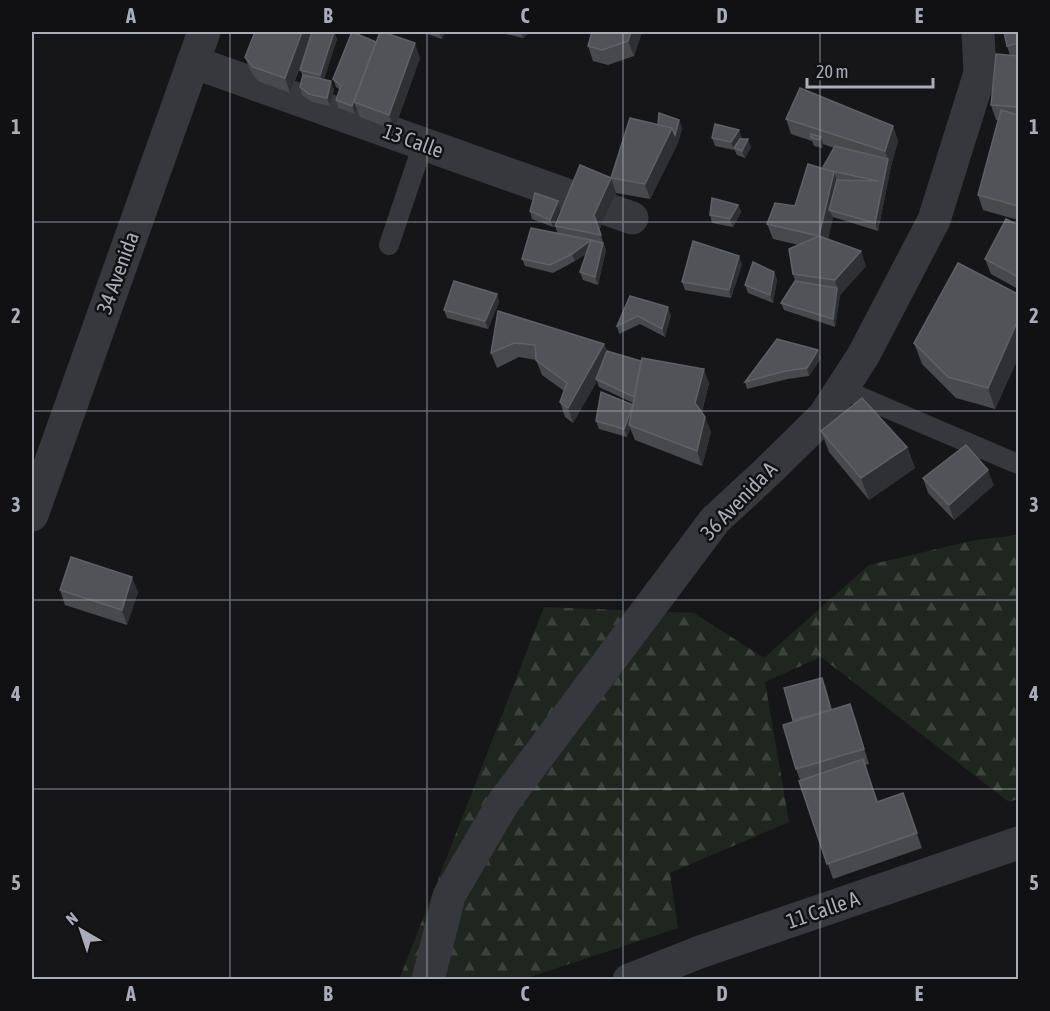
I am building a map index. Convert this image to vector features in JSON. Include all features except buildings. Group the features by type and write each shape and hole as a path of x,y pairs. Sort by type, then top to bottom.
{"street":[{"name":"34 Avenida","path":"32,515 204,32"},
{"name":"36 Avenida A","path":"428,980 449,896 503,803 716,520 824,416 863,357 934,220 980,73 978,32"},
{"name":"13 Calle","path":"193,62 632,218"},
{"name":"11 Calle A","path":"629,980 700,952 1018,843"}],"lane":[{"path":"389,245 423,144"},
{"path":"842,389 1018,464"}],"green space":[{"path":"1018,535 1018,799 1009,802 821,657 765,682 789,822 670,873 678,928 524,979 399,980 544,607 694,613 764,658 869,565 975,540"}]}
